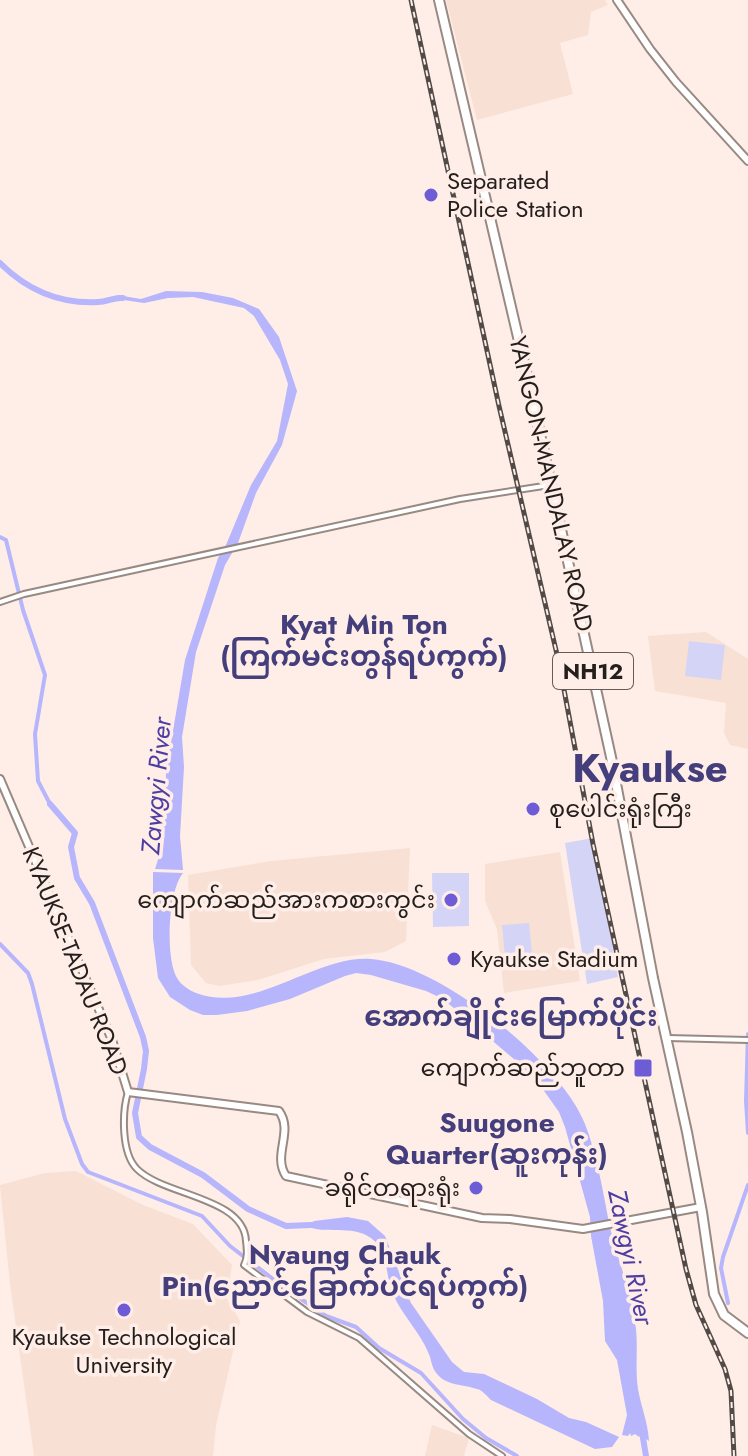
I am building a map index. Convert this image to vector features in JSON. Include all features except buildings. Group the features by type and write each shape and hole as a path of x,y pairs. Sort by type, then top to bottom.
{"highway":[{"name":"YANGON-MANDALAY ROAD","path":"439,0 611,757 701,1207 714,1294 724,1315 748,1333"}],"main road":[{"path":"617,0 676,82 748,161"},
{"name":"KYAUKSE-TADAU ROAD","path":"0,779 132,1093 279,1111 286,1132 281,1152 282,1170 286,1176 482,1218 586,1229 701,1207"}],"street":[{"path":"0,602 24,594 460,499 550,485"},
{"path":"666,1038 748,1040"},
{"path":"132,1093 124,1106 124,1126 133,1165 140,1173 217,1206 241,1222 246,1232 247,1258 244,1265 307,1312 359,1338 469,1434 502,1456"}],"shaded area":[{"path":"446,0 605,0 608,5 591,12 588,35 560,43 573,94 477,120"},
{"path":"706,632 748,659 748,749 730,745 724,733 726,703 655,691 648,636"},
{"path":"689,641 725,645 721,680 685,676"},
{"path":"593,838 618,977 587,984 565,843"},
{"path":"410,848 406,941 385,952 324,959 258,980 220,986 206,983 191,965 188,875 271,861"},
{"path":"560,852 580,981 504,993 497,929 485,901 485,864"},
{"name":"ကျောက်ဆည်အားကစားကွင်း","path":"432,873 469,873 469,926 433,927"},
{"path":"529,923 533,964 506,967 502,925"},
{"name":"Kyaukse Technological University","path":"76,1171 143,1205 193,1224 232,1265 227,1299 240,1321 216,1426 213,1456 34,1456 10,1284 0,1185 45,1173"},
{"path":"432,1425 469,1438 464,1456 425,1456"}],"water":[{"path":"166,291 202,292 233,298 259,309 279,337 297,391 282,445 256,493 238,543 225,565 196,652 182,737 184,767 180,836 183,870 155,869 164,841 166,772 185,660 218,558 251,485 277,441 288,384 280,360 254,316 244,308 193,297 144,303 117,299 117,295 141,299"},
{"path":"153,872 183,873 171,909 171,956 177,978 193,992 218,998 240,996 350,960 371,959 399,965 430,978 462,997 524,1045 551,1072 585,1124 593,1148 634,1315 638,1389 649,1441 640,1435 622,1435 627,1415 617,1360 605,1341 603,1301 590,1217 565,1127 559,1112 542,1088 521,1065 443,999 371,975 356,973 345,976 290,999 247,1011 203,1015 190,1010 170,997 158,978 153,938"},
{"path":"347,1217 368,1221 385,1236 411,1303 452,1362 464,1372 484,1374 569,1418 619,1437 612,1447 595,1449 491,1400 479,1390 441,1378 393,1294 384,1257 377,1243 355,1231 306,1226 314,1221"}],"waterway":[{"name":"Zawgyi River","path":"0,263 21,281 57,298 84,302 123,298"},
{"path":"0,537 6,540 23,610 45,675 35,734 38,781 50,804"},
{"path":"50,804 75,833 71,847 77,878 92,903 143,1037 146,1051 135,1113 139,1137 150,1147 203,1175 248,1209 286,1226 311,1225"},
{"path":"0,944 28,973 65,1119 88,1172 202,1216 230,1246 282,1286 326,1316 356,1327 379,1348 421,1373 463,1419 486,1438 517,1456"},
{"path":"748,1034 748,1133"},
{"path":"728,1303 721,1268 748,1185"},
{"name":"Zawgyi River","path":"642,1432 646,1456"}],"railway":[{"path":"411,0 499,406 559,663 593,844 686,1269 696,1305 725,1369 731,1391 734,1456"}],"place":[{"name":"Separated Police Station","path":"431,195"},
{"name":"စုပေါင်းရုံးကြီး","path":"533,809"},
{"name":"ကျောက်ဆည်အားကစားကွင်း","path":"451,900"},
{"name":"Kyaukse Stadium","path":"454,959"},
{"name":"ကျောက်ဆည်ဘူတာ","path":"643,1068"},
{"name":"ခရိုင်တရားရုံး","path":"476,1188"},
{"name":"Kyaukse Technological University","path":"124,1310"}],"district":[{"name":"Kyat Min Ton (ကြက်မင်းတွန်ရပ်ကွက်)","path":"364,640"},
{"name":"Kyaukse","path":"650,768"},
{"name":"အောက်ချိုင်းမြောက်ပိုင်း","path":"511,1016"},
{"name":"Suugone Quarter(ဆူးကုန်း)","path":"497,1138"},
{"name":"Nyaung Chauk Pin(ညောင်ခြောက်ပင်ရပ်ကွက်)","path":"345,1270"}]}
